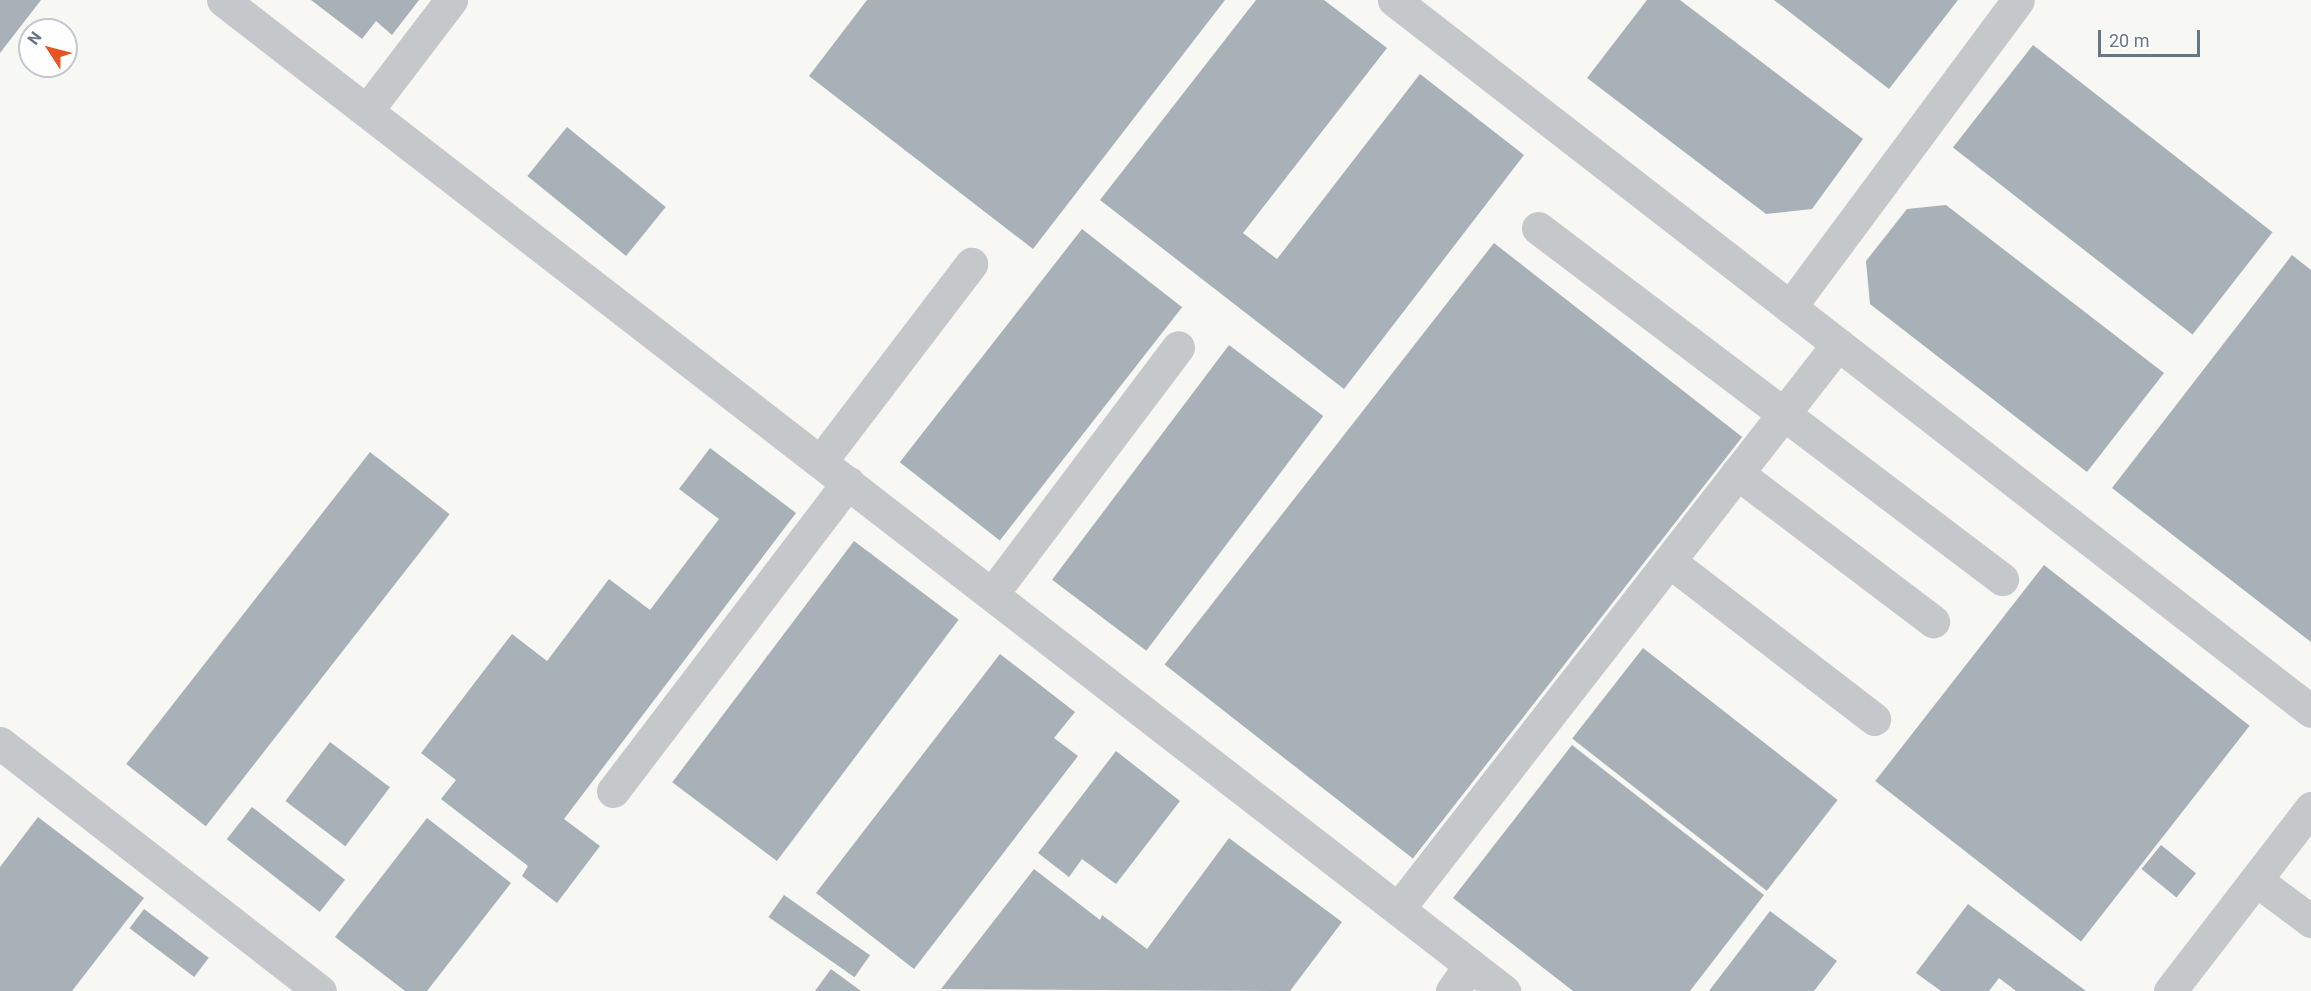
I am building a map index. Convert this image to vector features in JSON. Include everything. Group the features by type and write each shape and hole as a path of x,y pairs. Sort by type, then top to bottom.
{"street":[{"path":"224,0 368,109 1504,991"},
{"path":"368,109 452,0"},
{"path":"1394,0 2311,711"},
{"path":"1790,307 2018,0"},
{"path":"1538,228 2002,579"},
{"path":"821,461 971,264"},
{"path":"1398,909 1838,344"},
{"path":"992,594 1178,347"},
{"path":"1737,473 1933,621"},
{"path":"613,790 848,482"},
{"path":"1669,561 1874,719"},
{"path":"0,742 320,991"},
{"path":"2170,991 2311,808"},
{"path":"2256,880 2311,921"},
{"path":"1452,991 1470,965"}],"building":[{"path":"0,0 41,0 27,18 18,18 18,30 0,53"},
{"path":"311,0 419,0 392,35 376,21 362,39"},
{"path":"867,0 1225,0 1033,249 809,76"},
{"path":"1256,0 1324,0 1387,48 1243,233 1277,259 1420,74 1524,155 1344,389 1100,200"},
{"path":"1647,0 1680,0 1863,139 1812,209 1766,214 1587,78"},
{"path":"1774,0 1958,0 1889,89"},
{"path":"2033,45 2273,232 2193,335 1953,147"},
{"path":"567,127 666,207 626,256 527,176"},
{"path":"1946,205 2164,373 2087,472 1870,304 1866,261 1907,209"},
{"path":"1082,229 1182,307 1000,540 900,462"},
{"path":"1494,243 1742,437 1413,859 1165,665"},
{"path":"2292,255 2311,270 2311,642 2112,488"},
{"path":"1229,345 1323,416 1146,651 1052,580"},
{"path":"710,448 796,513 564,819 600,846 557,903 522,876 528,866 441,799 456,780 421,753 512,634 547,661 609,579 650,610 719,519 679,489"},
{"path":"370,452 450,514 206,826 126,764"},
{"path":"854,541 959,620 777,861 672,782"},
{"path":"2044,565 2250,726 2081,942 1875,781"},
{"path":"1643,648 1838,800 1767,891 1572,739"},
{"path":"1000,654 1075,712 1054,738 1078,756 914,969 816,893"},
{"path":"330,742 390,787 345,846 285,801"},
{"path":"1572,745 1764,895 1690,991 1573,991 1453,898"},
{"path":"1116,751 1180,801 1116,884 1082,859 1069,877 1038,853"},
{"path":"252,807 345,880 320,912 227,839"},
{"path":"38,817 144,898 72,991 0,991 0,867"},
{"path":"427,818 511,883 427,991 405,991 335,937"},
{"path":"1229,838 1342,922 1290,991 941,989 1034,869 1100,920 1102,915 1147,949"},
{"path":"2161,845 2196,873 2176,897 2141,869"},
{"path":"784,895 870,955 855,977 769,917"},
{"path":"1968,904 2086,991 2016,991 1999,978 1989,991 1941,991 1916,973"},
{"path":"144,909 209,958 194,977 130,928"},
{"path":"1770,911 1837,961 1814,991 1709,991"},
{"path":"831,969 861,991 815,991"}]}
